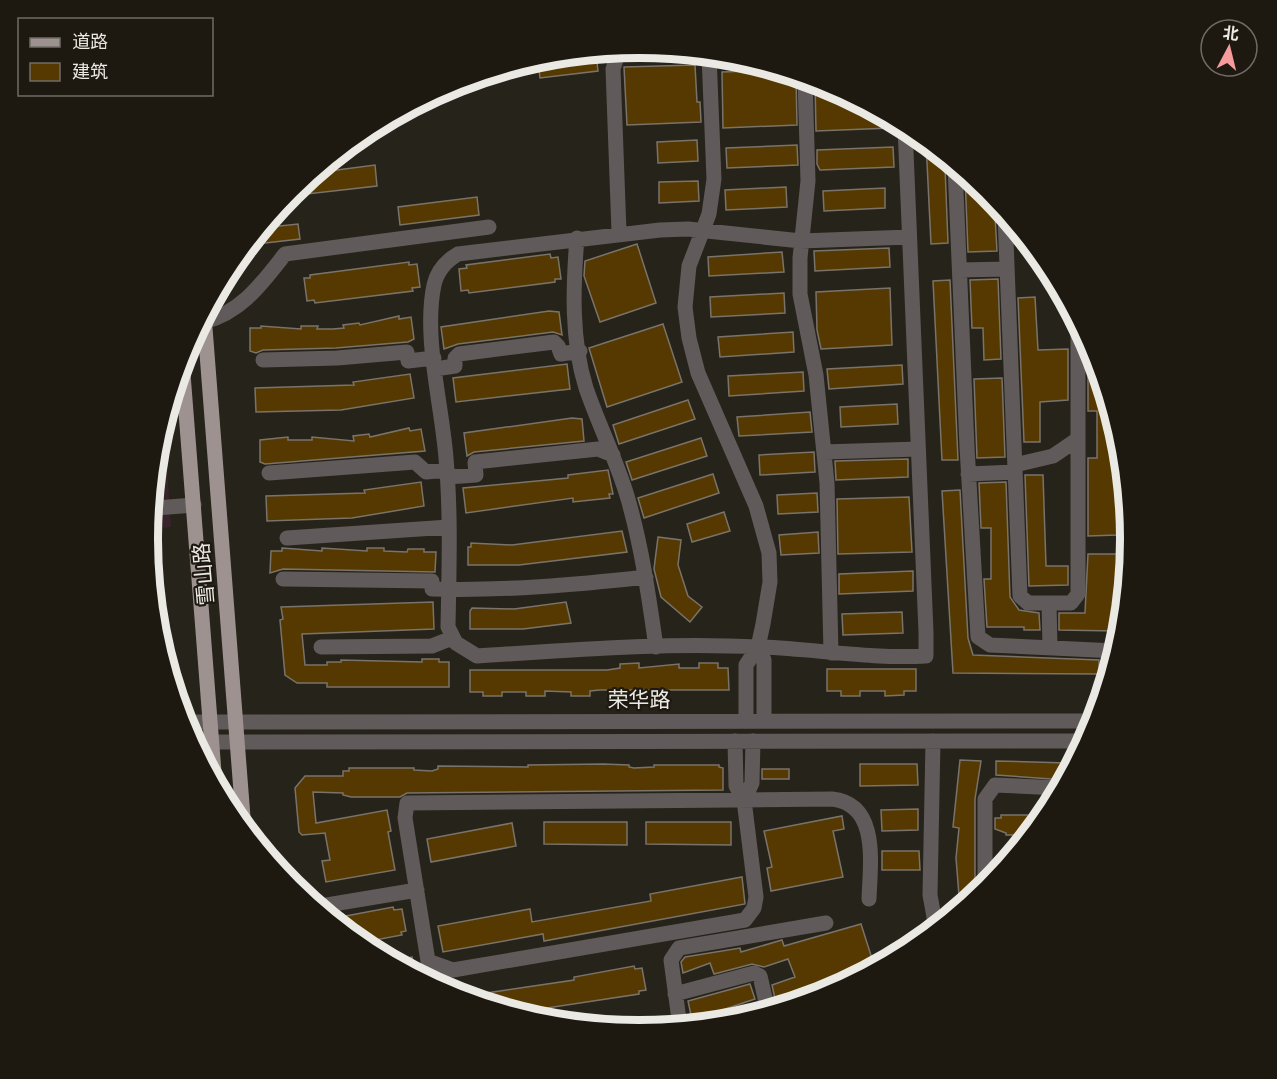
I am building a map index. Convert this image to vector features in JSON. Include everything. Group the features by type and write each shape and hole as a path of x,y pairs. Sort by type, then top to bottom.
{"main road":[{"name":"雪山路","path":"205,331 243,812"},
{"name":"雪山路","path":"184,383 214,764"}],"street":[{"path":"616,59 613,69 619,232"},
{"path":"709,64 714,179 709,214 688,272 686,322 704,390 756,506 766,537 770,582 758,647 746,665 746,721"},
{"path":"805,89 808,182 801,241 800,276 802,313 816,375 824,452 831,653"},
{"path":"905,140 926,656 879,657 758,647 656,647 477,656 462,649 452,638 448,627 447,474 431,309 434,282 440,270 451,258 458,254 619,232 702,230 801,241 909,237"},
{"path":"956,178 978,638 986,644 1106,651"},
{"path":"212,318 224,317 253,294 285,254 489,227"},
{"path":"1006,229 1020,596 1028,603 1071,603 1078,594 1078,344"},
{"path":"577,238 575,294 586,387 613,455 633,520 656,647"},
{"path":"960,270 1007,268"},
{"path":"263,360 337,358 407,352 408,361 455,366 455,358 459,354 554,342 561,354 580,351"},
{"path":"969,474 1015,469 1053,456 1078,439"},
{"path":"269,473 415,462 426,472 476,475 475,462 598,449 613,455"},
{"path":"824,452 918,449"},
{"path":"159,511 194,505"},
{"path":"288,538 449,527"},
{"path":"283,579 432,580 432,589 523,590 645,577"},
{"path":"1049,603 1050,648"},
{"path":"321,647 432,646 452,638"},
{"path":"758,647 764,660 764,721"},
{"name":"荣华路","path":"193,722 1084,721"},
{"path":"735,741 736,786 744,800 756,897 754,908 745,920 453,970 428,961 405,818 407,803 744,800 832,799 854,808 862,817 869,837 869,899"},
{"path":"744,800 752,783 753,741"},
{"path":"933,741 930,895 934,918"},
{"name":"荣华路","path":"202,742 1075,741"},
{"path":"985,873 985,798 988,791 995,785 1050,788"},
{"path":"326,905 417,890"},
{"path":"679,1018 670,960 679,948 826,923"},
{"path":"675,994 754,973 760,976 766,1003"}],"shaded area":[{"path":"166,452 171,527 158,528"}],"building":[{"path":"597,61 598,71 540,78 539,69"},
{"path":"695,65 697,102 700,102 701,122 627,125 624,67"},
{"path":"746,71 796,85 797,125 723,128 722,72"},
{"path":"815,92 851,108 887,128 816,131"},
{"path":"697,140 698,161 658,163 657,142"},
{"path":"797,145 798,165 727,168 726,148"},
{"path":"893,147 894,167 820,170 817,164 817,150"},
{"path":"927,155 945,169 948,243 931,244"},
{"path":"375,165 377,186 307,194 307,191 330,171"},
{"path":"698,181 699,201 659,203 659,182"},
{"path":"786,187 787,207 726,210 725,190"},
{"path":"965,187 995,217 997,251 968,252"},
{"path":"885,188 885,208 824,211 823,191"},
{"path":"477,197 479,215 400,225 398,207"},
{"path":"298,224 300,239 260,244 273,227"},
{"path":"637,244 656,303 600,322 584,276 585,261"},
{"path":"889,248 890,267 815,271 814,251"},
{"path":"782,252 784,272 709,276 708,257"},
{"path":"550,254 551,258 558,257 561,279 555,279 555,282 469,293 468,290 461,291 459,269 467,268 466,265"},
{"path":"409,262 409,265 417,264 420,287 412,288 413,291 315,303 314,300 307,301 304,278 310,278 310,275"},
{"path":"998,279 1001,359 984,360 983,328 972,328 970,280"},
{"path":"950,280 958,460 942,460 933,281"},
{"path":"890,288 892,345 821,349 817,330 816,292"},
{"path":"784,293 785,313 711,317 710,297"},
{"path":"1035,297 1038,350 1068,349 1068,400 1040,402 1040,442 1024,442 1018,298"},
{"path":"549,311 559,312 562,335 553,332 458,344 444,349 441,327"},
{"path":"399,316 399,319 411,317 414,339 408,342 336,348 263,350 256,353 250,351 250,328 261,328 261,326 301,329 301,326 318,326 317,329 333,329 344,328 343,325 359,323 360,325"},
{"path":"663,324 682,382 607,407 589,348"},
{"path":"793,332 794,352 720,357 718,337"},
{"path":"567,364 570,389 456,402 453,378"},
{"path":"902,365 903,384 829,389 827,369"},
{"path":"1088,369 1110,446 1118,508 1118,535 1088,536 1088,458 1097,458 1097,411 1088,411"},
{"path":"803,372 804,391 729,396 728,376"},
{"path":"410,374 414,398 341,410 256,412 255,388 354,385 353,382"},
{"path":"1002,378 1005,457 977,458 974,379"},
{"path":"688,400 695,419 619,444 613,425"},
{"path":"897,404 898,424 841,427 840,407"},
{"path":"810,412 812,432 739,436 737,417"},
{"path":"572,418 582,419 584,441 474,452 467,456 464,433"},
{"path":"409,428 410,431 421,429 425,451 265,464 260,462 260,440 288,437 288,440 312,440 312,437 354,441 353,436 369,434 370,437"},
{"path":"701,438 707,456 632,480 626,462"},
{"path":"814,452 815,472 760,475 759,455"},
{"path":"908,459 908,477 836,480 835,461"},
{"path":"608,470 613,494 609,494 610,498 573,502 573,498 466,513 463,488 568,478 568,475"},
{"path":"713,474 719,493 644,518 638,498"},
{"path":"1025,475 1043,475 1046,566 1068,566 1068,585 1029,586"},
{"path":"421,482 424,506 352,518 267,521 266,496 365,493 364,490"},
{"path":"1006,482 1010,597 1019,610 1039,613 1040,630 1024,630 1024,627 987,627 984,579 991,579 991,528 981,528 979,483"},
{"path":"960,490 968,638 973,655 1099,660 1099,674 953,673 942,491"},
{"path":"817,493 818,512 778,514 777,495"},
{"path":"909,497 912,552 838,554 837,499"},
{"path":"724,512 730,531 692,542 687,524"},
{"path":"622,531 627,552 519,565 468,565 468,547 471,547 471,543 512,545"},
{"path":"818,532 819,553 781,555 779,535"},
{"path":"658,537 681,540 678,565 688,596 702,607 690,622 661,597 654,569"},
{"path":"282,548 367,551 367,548 384,548 384,551 407,552 408,549 424,549 424,552 436,552 435,572 283,569 270,573 271,551 282,551"},
{"path":"1088,554 1118,554 1110,631 1059,630 1059,613 1085,613"},
{"path":"913,571 913,591 839,594 839,574"},
{"path":"433,602 434,629 302,634 305,665 327,665 327,662 341,662 341,660 422,662 422,659 439,659 439,662 449,662 449,687 327,687 327,683 297,683 285,675 281,607"},
{"path":"566,602 571,623 523,629 470,629 472,608 514,609"},
{"path":"902,612 903,633 843,635 842,614"},
{"path":"639,663 639,668 679,664 679,668 699,668 699,663 718,663 718,668 728,668 729,690 600,690 590,691 590,696 571,696 571,692 545,691 545,696 526,696 526,692 502,692 502,696 483,696 483,692 470,692 470,670 607,670 620,668 620,664"},
{"path":"827,669 916,669 916,691 904,691 904,695 885,696 885,691 860,691 860,696 841,696 841,691 827,691"},
{"path":"960,760 981,761 975,799 975,884 959,898 956,858 959,828 953,827"},
{"path":"996,761 1064,763 1055,779 996,775"},
{"path":"860,764 917,764 918,785 860,786"},
{"path":"528,765 629,765 634,768 654,767 654,765 719,765 723,768 723,790 407,793 400,797 351,797 343,793 313,792 316,823 387,810 391,831 388,832 395,870 326,882 322,861 330,860 325,833 302,835 299,832 295,788 305,776 343,776 343,771 349,771 349,768 414,768 414,770 432,771 438,769 438,766 528,767"},
{"path":"762,769 789,769 789,779 762,779"},
{"path":"918,809 918,830 882,831 881,810"},
{"path":"1001,815 1032,816 1018,835 1006,835 995,829 995,818 1001,818"},
{"path":"842,816 844,829 833,831 843,877 771,891 767,868 772,867 764,831"},
{"path":"544,822 627,822 627,845 544,844"},
{"path":"646,822 731,822 731,845 646,844"},
{"path":"512,823 516,846 431,862 427,839"},
{"path":"882,851 919,851 920,870 882,870"},
{"path":"742,877 745,904 544,941 543,934 443,952 438,926 530,909 532,922 651,901 650,894"},
{"path":"393,907 394,910 402,909 406,931 401,932 402,935 373,940 341,917"},
{"path":"861,924 872,960 823,984 775,1000 772,985 795,977 788,959 764,967 752,964 714,974 710,963 683,973 681,962 685,957 740,948 741,952 782,940 784,946"},
{"path":"412,957 414,964 403,959"},
{"path":"634,966 635,969 642,968 646,990 639,991 639,994 538,1009 481,994 574,980 574,977"},
{"path":"750,984 755,999 707,1015 691,1017 688,1001"}]}
